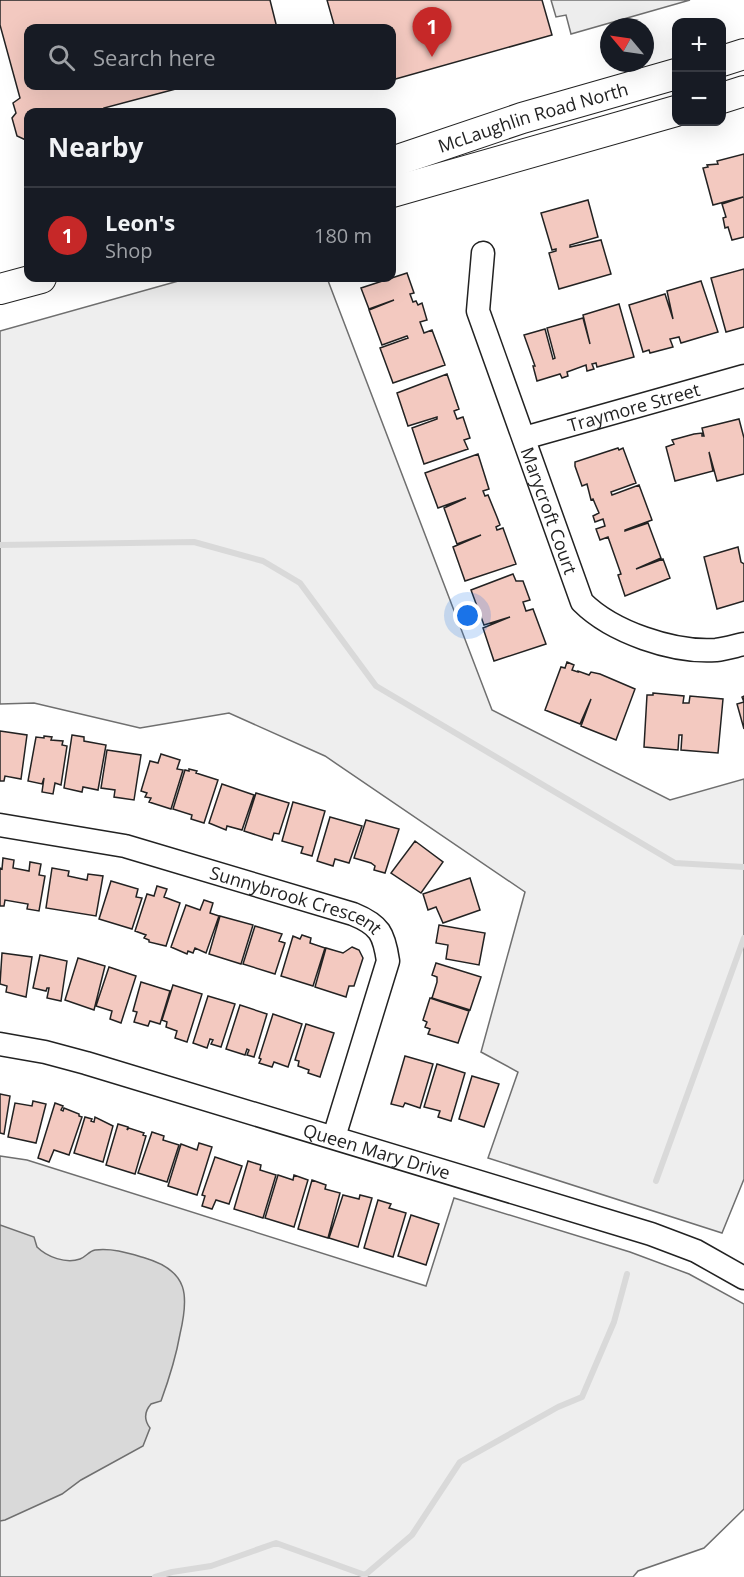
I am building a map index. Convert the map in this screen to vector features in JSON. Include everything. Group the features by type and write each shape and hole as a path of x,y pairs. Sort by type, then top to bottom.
{"main road":[{"path":"726,60 744,54"},
{"name":"McLaughlin Road North","path":"396,161 522,118 672,75"},
{"path":"726,97 744,91"},
{"name":"McLaughlin Road North","path":"396,191 672,112"},
{"path":"0,289 26,282"}],"street":[{"name":"Marycroft Court","path":"483,253 478,311 582,602 594,614 624,631 652,641 680,647 716,650 744,644"},
{"name":"Traymore Street","path":"524,438 744,376"},
{"name":"Sunnybrook Crescent","path":"0,825 125,846 353,914 368,920 380,930 386,945 388,961 334,1137"},
{"name":"Queen Mary Drive","path":"0,1044 56,1055 651,1234 696,1251 744,1278"}],"shaded area":[{"path":"551,0 690,0 627,18 600,18 600,26 571,34 566,15 556,17"},
{"path":"175,282 329,282 492,710 670,800 744,779 744,1179 722,1233 488,1158 518,1072 481,1052 525,892 325,756 229,713 140,728 34,703 0,704 0,331"},
{"path":"0,1156 27,1160 426,1286 454,1198 630,1252 689,1274 744,1304 744,1509 704,1548 638,1571 633,1577 0,1577"},
{"path":"0,1225 34,1237 37,1247 57,1259 75,1260 93,1251 108,1250 133,1254 160,1263 178,1278 182,1287 185,1308 174,1360 161,1401 151,1404 146,1413 150,1428 143,1446 81,1480 62,1494 0,1521"}],"building":[{"path":"0,0 270,0 276,24 24,24 24,90 172,90 104,108 24,108 24,139 17,136 12,118 16,113 13,103 20,98 0,25"},
{"path":"327,0 542,0 552,35 396,79 396,24 334,24"},
{"path":"744,154 744,237 732,240 728,227 725,228 723,218 726,217 722,204 743,197 713,205 703,168 708,167 707,165 718,164 717,161"},
{"path":"588,200 598,237 570,245 570,247 601,240 611,274 559,289 549,253 556,249 552,250 541,213"},
{"path":"744,269 744,327 726,332 711,278"},
{"path":"407,273 414,293 410,294 413,302 416,301 418,305 422,303 427,320 420,322 424,333 432,330 445,365 393,383 380,348 408,338 407,336 382,345 369,310 394,300 369,309 361,288 379,282 396,282 396,277"},
{"path":"701,281 718,332 681,343 679,337 670,339 673,347 650,353 649,350 643,352 629,305 665,294 673,319 667,291"},
{"path":"619,304 634,357 597,367 596,363 592,364 594,369 587,371 586,365 567,372 568,376 562,378 560,374 537,381 533,366 535,366 524,335 545,329 553,359 555,358 547,328 583,318 590,344 583,315"},
{"path":"447,374 459,409 454,411 457,419 463,417 470,438 464,440 468,449 424,464 412,428 437,419 437,417 408,426 397,393"},
{"path":"739,419 744,438 744,474 717,481 709,452 713,471 675,481 666,447 674,444 672,440 702,433 704,436 702,428"},
{"path":"618,448 619,450 623,448 636,483 611,492 612,495 639,485 652,520 625,531 648,523 661,558 636,569 663,559 670,578 625,596 618,575 621,574 608,537 600,540 596,529 605,526 603,519 595,522 593,516 599,513 593,499 591,500 587,484 582,486 575,466 575,462"},
{"path":"478,454 489,489 483,491 485,496 488,495 500,525 496,527 497,530 503,528 516,564 465,581 453,547 481,535 457,544 444,508 466,498 438,508 425,473"},
{"path":"738,547 741,562 744,564 744,601 717,609 704,557"},
{"path":"513,574 516,581 523,581 530,600 523,602 526,611 533,609 546,644 494,661 483,628 510,617 484,625 471,590"},
{"path":"567,662 574,665 572,670 589,675 591,672 600,674 635,689 616,740 581,726 591,699 580,724 545,710 561,667 565,668"},
{"path":"653,693 684,696 683,703 689,703 690,696 723,699 718,753 681,750 682,735 679,735 678,750 644,747 647,695 653,695"},
{"path":"744,702 744,729 737,704"},
{"path":"0,731 27,735 21,779 5,776 4,781 0,781"},
{"path":"72,735 84,737 84,741 106,745 98,790 83,787 82,792 64,788"},
{"path":"44,736 52,737 51,740 63,741 62,745 67,746 61,785 55,783 53,794 42,792 44,778 42,784 28,781 36,737 44,738"},
{"path":"107,750 141,755 134,800 114,797 115,790 101,788"},
{"path":"161,754 180,760 177,769 183,770 171,809 149,802 151,798 145,797 147,793 141,791 150,761 158,763"},
{"path":"189,769 218,780 204,823 191,819 192,815 173,809 185,770 189,771"},
{"path":"222,784 254,795 242,830 227,826 226,830 209,823"},
{"path":"256,793 289,803 279,834 274,833 272,840 244,831"},
{"path":"293,802 325,811 312,856 301,853 303,847 282,841"},
{"path":"330,817 362,826 349,863 335,859 333,866 317,861"},
{"path":"366,820 399,829 385,873 374,870 375,866 371,863 354,858"},
{"path":"415,841 443,862 421,893 391,873"},
{"path":"3,858 14,860 13,868 29,871 30,862 41,864 39,875 45,876 39,911 27,909 28,904 5,900 4,906 0,906 0,868 2,869"},
{"path":"52,868 69,871 68,876 87,880 88,874 103,876 96,916 46,908"},
{"path":"470,878 480,910 443,923 436,907 428,910 423,894"},
{"path":"111,881 138,889 136,897 142,898 132,929 99,919"},
{"path":"157,886 167,889 164,897 180,903 166,946 149,942 144,938 146,935 135,931 147,894 154,896"},
{"path":"204,900 213,903 210,913 219,916 206,953 195,948 193,953 188,951 187,954 171,947 186,905 200,910"},
{"path":"220,916 253,925 241,964 209,954"},
{"path":"439,925 485,933 479,965 446,959 448,945 436,943"},
{"path":"255,926 282,934 279,941 285,943 275,974 243,964"},
{"path":"302,935 311,938 310,943 325,948 313,986 281,976 293,936 300,939"},
{"path":"352,947 359,950 363,958 354,986 349,986 346,997 315,987 326,948 343,953"},
{"path":"2,953 32,957 26,997 6,992 7,986 0,984"},
{"path":"40,955 67,961 61,1001 47,998 49,988 46,991 33,988"},
{"path":"78,958 105,966 94,1010 65,1000"},
{"path":"436,963 481,977 470,1010 432,998 437,982 437,977 432,975"},
{"path":"109,967 136,976 121,1023 110,1019 112,1011 96,1006"},
{"path":"141,982 170,991 160,1024 150,1021 148,1026 134,1022 137,1012 133,1011"},
{"path":"173,985 202,994 187,1042 175,1038 177,1031 166,1027 167,1022 162,1020"},
{"path":"208,996 235,1004 221,1047 211,1044 213,1040 210,1039 207,1048 193,1043"},
{"path":"430,998 469,1011 458,1043 428,1034 430,1029 425,1027 427,1022 423,1020"},
{"path":"240,1005 267,1014 254,1057 247,1055 249,1050 247,1049 245,1055 226,1049"},
{"path":"273,1014 302,1024 288,1067 274,1062 272,1067 259,1063"},
{"path":"306,1024 334,1033 320,1077 308,1073 309,1070 298,1066 299,1061 295,1060"},
{"path":"405,1056 433,1064 420,1108 405,1103 403,1107 391,1104"},
{"path":"437,1064 465,1073 451,1121 438,1117 440,1111 424,1107"},
{"path":"472,1076 499,1084 484,1127 459,1119"},
{"path":"0,1094 10,1096 4,1134 0,1133"},
{"path":"33,1101 46,1104 36,1143 8,1137 15,1103 32,1106"},
{"path":"55,1103 63,1106 61,1110 63,1111 64,1108 82,1117 69,1155 54,1150 49,1162 38,1158"},
{"path":"85,1117 94,1122 95,1117 113,1126 103,1162 74,1153"},
{"path":"118,1124 128,1127 127,1130 129,1128 144,1133 143,1135 146,1136 135,1174 106,1165"},
{"path":"152,1132 164,1136 163,1140 179,1145 167,1182 138,1173"},
{"path":"199,1143 212,1147 197,1195 168,1186 181,1144 197,1150"},
{"path":"215,1157 242,1166 229,1204 216,1200 212,1209 202,1206 205,1196 202,1195"},
{"path":"248,1161 261,1165 260,1170 276,1175 263,1218 234,1209"},
{"path":"278,1175 293,1180 294,1175 308,1180 294,1227 265,1218"},
{"path":"312,1180 326,1185 325,1189 340,1193 328,1238 298,1229"},
{"path":"343,1195 359,1199 360,1195 372,1198 358,1247 329,1238"},
{"path":"378,1200 391,1204 389,1208 406,1213 393,1257 364,1248"},
{"path":"411,1215 439,1224 426,1265 398,1256"}],"waterway":[{"path":"0,545 194,542 263,561 300,583 376,686 675,863 744,867"},
{"path":"656,1181 744,938"},
{"path":"155,1577 211,1566 276,1543 365,1575 412,1535 460,1462 558,1407 582,1397 614,1322 627,1274"}],"place":[{"name":"Leon's","path":"432,57"}]}
